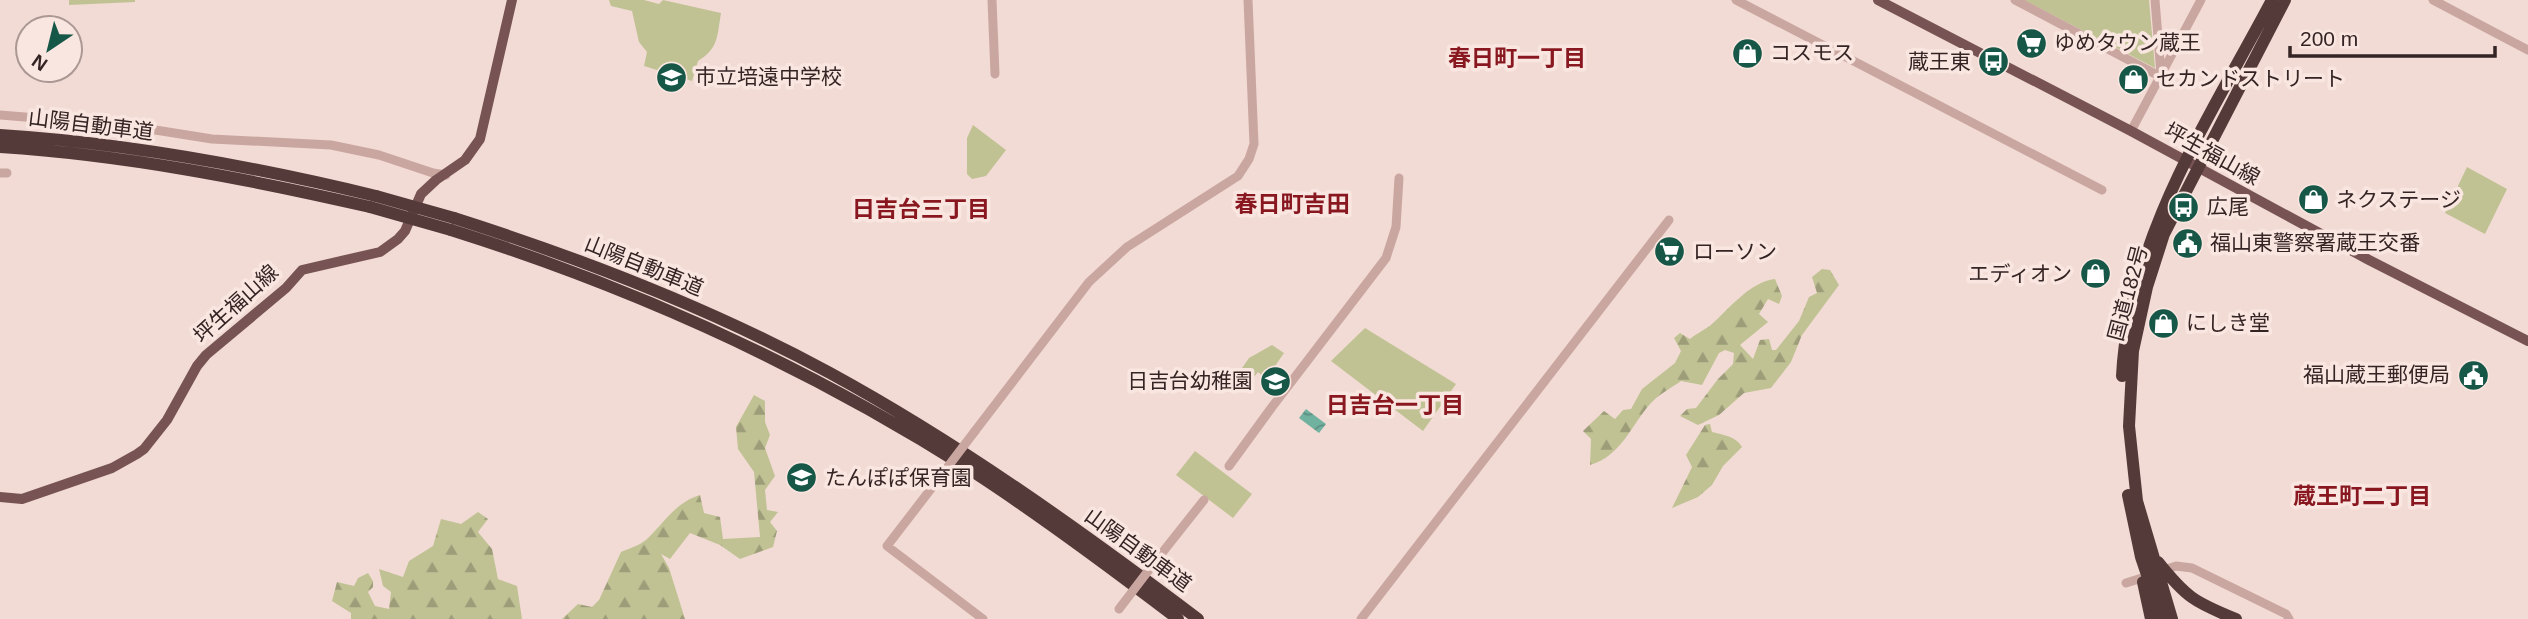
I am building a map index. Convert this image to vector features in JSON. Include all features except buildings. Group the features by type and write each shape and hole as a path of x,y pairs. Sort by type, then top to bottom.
{"highway":[{"name":"国道182号","path":"2172,619 2147,556 2137,500 2129,426 2130,369 2147,286 2164,234 2192,165 2272,0"},
{"name":"国道182号","path":"2192,165 2285,0"},
{"name":"山陽自動車道","path":"0,135 89,143 206,160 373,202 578,260 674,298 826,371 918,424 1044,505 1198,619"},
{"name":"山陽自動車道","path":"0,147 88,155 204,172 373,202"},
{"name":"山陽自動車道","path":"452,224 669,310 821,383 973,472 1037,514 1178,619"},
{"name":"国道182号","path":"2153,574 2162,619"},
{"path":"2151,619 2153,574 2174,584 2190,598 2236,619"}],"main road":[{"name":"坪生福山線","path":"0,498 22,499 112,468 137,454 167,420 206,355 286,288 302,270 380,252 390,247 405,231 421,194 465,160 480,139 512,0"},
{"name":"坪生福山線","path":"1878,0 2131,131 2369,260 2528,341"}],"street":[{"path":"992,0 995,74"},
{"path":"983,619 887,546 1089,282 1127,247 1238,176 1249,159 1255,128 1248,0"},
{"path":"1736,0 2102,190"},
{"path":"2015,0 2161,77"},
{"path":"2155,0 2161,77"},
{"path":"2131,131 2202,0"},
{"path":"2432,0 2528,50"},
{"path":"0,114 124,125 212,139 331,145 379,155 433,173 446,174"},
{"path":"1229,466 1385,258 1396,227 1399,178"},
{"path":"1360,619 1669,220"},
{"path":"1119,609 1205,500"},
{"path":"2126,583 2176,566 2192,568 2286,614 2289,619"}],"green space":[{"path":"69,0 135,0 135,2 69,5"},
{"path":"609,0 644,0 659,4 663,0 721,13 716,41 710,51 698,61 692,81 644,66 647,52 639,42 632,11 611,6"},
{"path":"2024,0 2149,0 2155,68"},
{"path":"973,125 1006,150 986,176 972,179 967,174 967,138"},
{"path":"2467,167 2507,189 2485,234 2445,213"},
{"path":"1822,269 1830,270 1839,285 1802,335 1791,362 1771,388 1744,393 1719,415 1698,425 1680,416 1687,409 1696,408 1733,364 1734,353 1725,350 1719,353 1702,385 1681,381 1661,395 1650,404 1618,448 1601,461 1590,465 1591,439 1583,431 1604,411 1615,419 1623,410 1631,409 1642,389 1675,363 1681,351 1674,338 1680,333 1690,339 1711,325 1749,290 1775,279 1782,296 1779,304 1768,299 1759,314 1768,322 1740,345 1753,359 1760,340 1769,339 1772,350 1776,350 1799,321 1809,297 1817,293 1812,277"},
{"path":"1365,328 1456,384 1423,431 1331,361"},
{"path":"1272,345 1284,353 1266,379 1258,372 1254,377 1242,368 1249,358"},
{"path":"754,395 765,401 765,422 770,435 765,448 775,476 765,490 767,510 778,512 770,522 777,531 773,547 740,559 720,545 690,533 670,559 661,554 669,568 685,619 562,619 578,604 592,607 599,600 621,552 645,541 677,508 692,498 700,495 704,513 720,517 723,539 760,537 754,472 738,449 736,427"},
{"path":"1710,424 1712,432 1733,438 1742,447 1723,466 1712,485 1698,497 1672,508 1692,467 1686,455 1705,425"},
{"path":"1195,451 1252,494 1233,518 1176,475"},
{"path":"478,512 488,519 478,532 492,549 498,579 517,586 522,619 351,619 351,613 332,601 337,582 354,586 358,578 368,573 373,587 368,592 375,606 389,609 391,592 383,586 379,569 403,577 409,561 433,546 441,519 461,524"}],"water":[{"path":"1306,409 1326,424 1319,433 1299,418"}],"place":[{"name":"ゆめタウン蔵王","path":"2031,43"},
{"name":"コスモス","path":"1747,53"},
{"name":"蔵王東","path":"1994,62"},
{"name":"市立培遠中学校","path":"672,77"},
{"name":"セカンドストリート","path":"2133,79"},
{"name":"ネクステージ","path":"2313,200"},
{"name":"広尾","path":"2184,207"},
{"name":"福山東警察署蔵王交番","path":"2187,243"},
{"name":"ローソン","path":"1670,252"},
{"name":"エディオン","path":"2095,274"},
{"name":"にしき堂","path":"2163,323"},
{"name":"福山蔵王郵便局","path":"2473,375"},
{"name":"日吉台幼稚園","path":"1276,381"},
{"name":"たんぽぽ保育園","path":"802,478"}],"district":[{"name":"春日町一丁目","path":"1517,58"},
{"name":"春日町吉田","path":"1292,204"},
{"name":"日吉台三丁目","path":"921,209"},
{"name":"日吉台一丁目","path":"1395,405"},
{"name":"蔵王町二丁目","path":"2362,496"}]}
